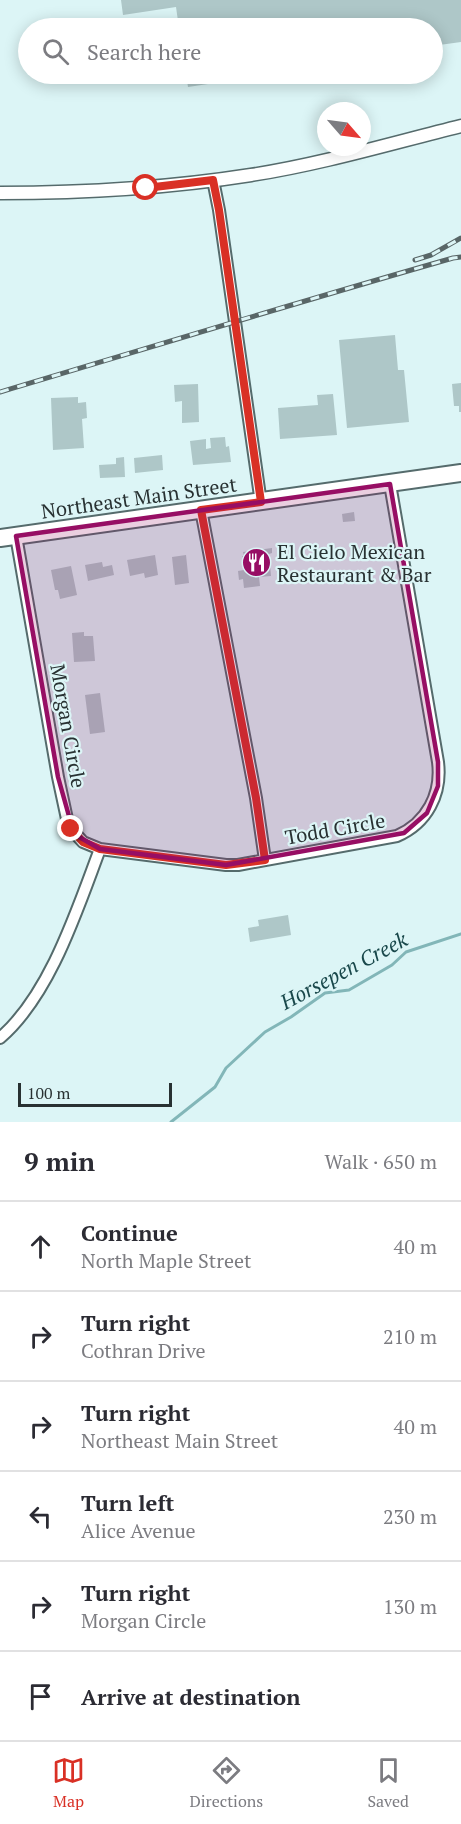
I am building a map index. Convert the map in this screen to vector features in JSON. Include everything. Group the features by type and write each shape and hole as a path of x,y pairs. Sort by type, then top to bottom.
{"main road":[{"name":"Northeast Main Street","path":"8,537 461,473"}],"street":[{"path":"0,193 108,191 253,175 461,126"},
{"path":"213,180 236,322 261,502"},
{"name":"Todd Circle","path":"265,860 397,836 410,830 421,820 436,795 439,777 438,762 390,484"},
{"path":"201,510 256,798 265,860"},
{"name":"Morgan Circle","path":"8,537 67,819 71,829 83,842 100,849 226,865 265,860"},
{"path":"0,1038 26,1010 48,974 79,907 100,849"}],"highlighted area":[{"path":"390,484 438,762 438,786 427,813 404,833 226,865 100,849 74,834 58,777 16,536"}],"building":[{"path":"121,0 461,0 461,42 443,44 443,18 178,18 176,7 123,15"},
{"path":"188,84 208,84 188,87"},
{"path":"395,335 398,370 404,370 409,422 347,428 339,340"},
{"path":"461,383 461,412 459,412 459,406 454,406 452,384"},
{"path":"198,384 199,422 182,423 182,401 175,402 174,385"},
{"path":"333,394 337,435 280,439 278,408 318,405 317,395"},
{"path":"78,397 78,403 86,402 87,418 82,419 84,448 53,450 51,398"},
{"path":"225,437 231,462 193,465 190,441 206,439 206,449 211,448 210,438"},
{"path":"162,455 163,470 135,473 134,458"},
{"path":"124,457 125,477 100,478 99,465 116,464 116,458"},
{"path":"354,512 355,521 343,522 342,514"},
{"name":"El Cielo Mexican Restaurant & Bar","path":"272,548 272,553 269,554 271,576 259,577 260,586 244,588 243,579 239,580 238,571 244,570 243,552"},
{"path":"155,555 158,575 145,578 144,573 130,576 127,560"},
{"path":"186,555 189,583 175,585 172,557"},
{"path":"102,562 103,567 112,565 114,575 88,581 85,565"},
{"path":"71,566 77,595 60,599 58,590 55,590 51,570"},
{"path":"84,632 84,636 93,636 95,661 74,662 72,633"},
{"path":"100,693 105,732 90,734 85,695"},
{"path":"288,915 291,935 250,942 248,928 259,926 258,920"}],"waterway":[{"name":"Horsepen Creek","path":"171,1122 215,1087 226,1068 265,1032 325,993 349,990 392,965 406,952 461,934"}],"railway":[{"path":"415,260 431,255 461,238"},
{"path":"0,392 461,257"}],"place":[{"name":"El Cielo Mexican Restaurant & Bar","path":"256,563"}],"route":[{"path":"71,829 83,842 100,849 226,865 265,860 256,798 201,510 261,502 219,210 213,180 146,188"}]}
